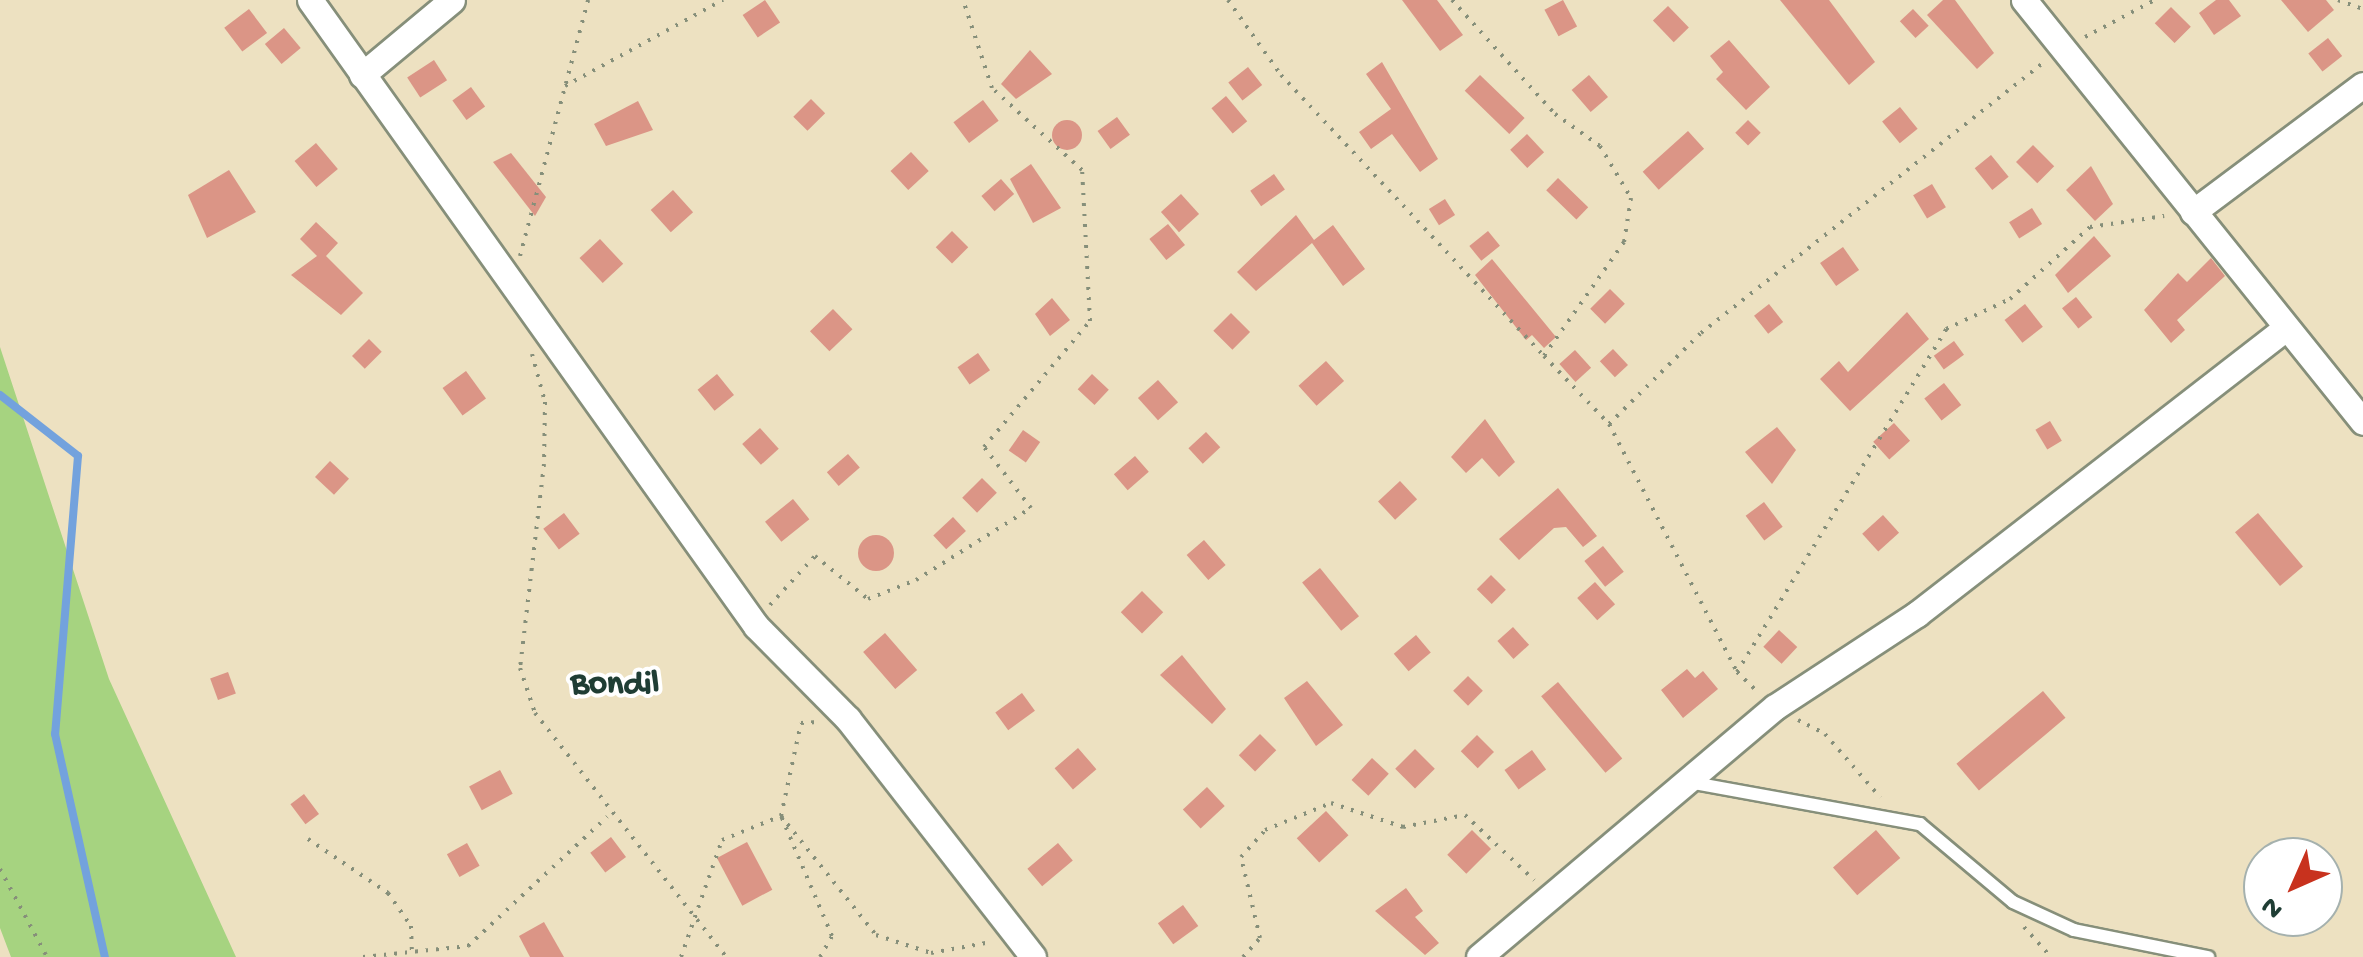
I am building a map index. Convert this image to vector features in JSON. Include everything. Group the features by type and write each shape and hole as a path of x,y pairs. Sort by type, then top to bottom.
{"street":[{"path":"310,0 517,301 756,626 848,718 1033,957"},
{"path":"362,75 452,0"},
{"path":"2024,0 2363,422"},
{"path":"2193,212 2363,85"},
{"path":"1479,957 1556,901 1775,707 1918,614 2286,328"}],"lane":[{"path":"1686,782 1920,824 2013,902 2059,923 2208,957"}],"path":[{"path":"588,0 517,301 545,402 520,668 534,712 608,816 700,913 726,957"},
{"path":"565,86 722,0"},
{"path":"756,626 815,556 868,599 916,580 1031,508 984,447 1090,322 1082,170 992,88 963,0"},
{"path":"1228,0 1281,75 1609,424 1736,672 1775,707 1825,734 1859,784 1920,824"},
{"path":"1452,0 1555,114 1600,146 1631,198 1624,242 1544,356"},
{"path":"1609,424 1701,332 2063,48 2155,0"},
{"path":"2338,0 2363,9"},
{"path":"1736,672 1946,329 2010,299 2090,227 2193,212"},
{"path":"820,957 832,936 781,816 801,724 848,718"},
{"path":"1243,957 1260,938 1241,857 1264,830 1331,803 1403,826 1465,815 1556,901"},
{"path":"363,957 411,948 468,946 608,816"},
{"path":"682,957 722,840 781,816"},
{"path":"781,816 876,935 931,955 1015,938"},
{"path":"308,839 388,893 412,926 412,957"},
{"path":"0,868 47,957"}],"green space":[{"path":"0,347 109,679 236,957 11,957 0,928"}],"building":[{"path":"765,0 780,22 758,37 743,15"},
{"path":"1402,0 1437,0 1463,35 1440,51"},
{"path":"1563,0 1577,26 1559,36 1544,10"},
{"path":"1780,0 1829,0 1875,62 1849,85"},
{"path":"1943,0 1955,0 1994,53 1977,69 1927,15"},
{"path":"2216,0 2229,0 2241,16 2214,35 2199,13"},
{"path":"2281,0 2326,0 2334,10 2308,32"},
{"path":"1668,6 1689,28 1674,42 1653,21"},
{"path":"2171,7 2191,27 2175,43 2155,23"},
{"path":"249,9 267,33 242,52 224,28"},
{"path":"1913,9 1929,26 1916,38 1900,21"},
{"path":"284,28 301,48 282,64 265,44"},
{"path":"2328,38 2342,56 2322,72 2308,53"},
{"path":"1729,40 1770,87 1746,110 1716,79 1723,72 1710,56"},
{"path":"1030,50 1052,74 1016,99 1001,84"},
{"path":"434,60 447,80 420,98 407,77"},
{"path":"1382,62 1438,159 1420,172 1392,134 1371,149 1359,132 1391,109 1366,74"},
{"path":"1248,67 1262,85 1242,101 1228,82"},
{"path":"1480,75 1525,118 1509,134 1465,91"},
{"path":"1589,75 1608,97 1591,112 1572,90"},
{"path":"471,87 485,106 466,120 452,101"},
{"path":"1226,96 1247,121 1233,133 1211,108"},
{"path":"811,99 825,113 807,131 793,117"},
{"path":"983,100 999,121 969,143 953,122"},
{"path":"638,101 653,130 606,146 594,124"},
{"path":"1900,107 1918,129 1900,143 1882,121"},
{"path":"1117,117 1130,135 1111,149 1098,131"},
{"path":"1067,120 1077,125 1082,135 1077,145 1067,150 1057,145 1052,135 1057,125"},
{"path":"1748,120 1761,133 1748,145 1735,133"},
{"path":"1688,131 1704,149 1659,190 1643,172"},
{"path":"1527,134 1544,152 1527,168 1510,150"},
{"path":"316,143 338,169 316,187 295,161"},
{"path":"2033,145 2054,166 2037,183 2016,162"},
{"path":"911,152 929,171 908,190 891,171"},
{"path":"511,153 546,197 535,216 493,162"},
{"path":"1991,155 2009,177 1992,190 1975,168"},
{"path":"1031,164 1061,208 1033,223 1010,179"},
{"path":"2091,166 2113,204 2095,221 2066,190"},
{"path":"229,170 256,212 207,238 188,195"},
{"path":"1274,174 1285,190 1261,206 1250,191"},
{"path":"1558,178 1588,207 1576,219 1546,190"},
{"path":"1001,179 1014,194 994,211 981,196"},
{"path":"1932,184 1946,207 1927,218 1913,195"},
{"path":"673,190 693,212 671,232 651,210"},
{"path":"1181,194 1199,214 1179,232 1161,212"},
{"path":"1445,199 1455,215 1439,225 1429,209"},
{"path":"2032,208 2042,224 2019,238 2009,222"},
{"path":"1296,215 1314,240 1333,225 1365,269 1343,286 1312,243 1256,291 1237,272"},
{"path":"316,222 338,243 326,256 363,293 341,315 291,275 317,256 300,239"},
{"path":"1168,224 1185,245 1166,260 1149,239"},
{"path":"952,231 968,247 952,264 936,247"},
{"path":"1488,231 1500,246 1481,261 1469,246"},
{"path":"2094,236 2111,256 2068,293 2055,275"},
{"path":"600,239 623,264 603,283 580,258"},
{"path":"1843,247 1859,270 1836,286 1820,263"},
{"path":"2211,258 2225,276 2177,320 2185,330 2171,343 2144,310 2178,273 2187,282"},
{"path":"1492,259 1556,337 1544,348 1532,335 1526,340 1475,275"},
{"path":"1610,289 1625,304 1605,324 1590,309"},
{"path":"2076,297 2092,317 2078,329 2062,308"},
{"path":"1052,298 1070,320 1050,336 1035,314"},
{"path":"1769,304 1783,322 1768,334 1754,316"},
{"path":"2025,304 2043,327 2022,343 2005,320"},
{"path":"833,309 852,329 829,351 810,331"},
{"path":"1907,312 1929,339 1850,411 1820,379 1839,361 1848,372"},
{"path":"1231,313 1250,332 1232,350 1213,331"},
{"path":"369,339 382,352 365,369 352,356"},
{"path":"1954,341 1964,355 1944,369 1934,356"},
{"path":"1613,349 1628,365 1615,377 1600,361"},
{"path":"1575,350 1591,368 1575,382 1559,364"},
{"path":"978,353 990,370 970,385 958,367"},
{"path":"1326,361 1344,381 1317,406 1299,386"},
{"path":"466,371 486,399 463,416 443,388"},
{"path":"717,374 734,395 715,411 698,390"},
{"path":"1092,374 1109,390 1094,405 1078,389"},
{"path":"1158,380 1178,402 1158,420 1138,398"},
{"path":"1944,383 1961,405 1942,420 1924,398"},
{"path":"1485,419 1515,462 1499,477 1482,458 1466,473 1451,457"},
{"path":"2050,421 2062,441 2047,449 2035,430"},
{"path":"1894,423 1910,441 1889,460 1873,442"},
{"path":"1777,427 1796,450 1772,484 1745,452"},
{"path":"760,428 779,449 761,465 742,444"},
{"path":"1023,430 1040,442 1026,463 1009,450"},
{"path":"1206,432 1220,447 1203,464 1188,448"},
{"path":"848,454 860,468 839,486 827,472"},
{"path":"1135,456 1149,472 1128,490 1114,474"},
{"path":"330,461 349,479 334,495 315,477"},
{"path":"982,478 997,493 977,513 962,498"},
{"path":"1400,481 1417,499 1395,520 1378,501"},
{"path":"1558,488 1597,536 1583,547 1566,527 1554,528 1519,560 1499,539"},
{"path":"793,499 809,519 781,542 765,522"},
{"path":"1764,502 1783,527 1764,541 1746,516"},
{"path":"564,513 580,534 559,549 543,529"},
{"path":"2258,513 2303,567 2280,586 2235,532"},
{"path":"1883,515 1899,533 1878,552 1862,534"},
{"path":"953,517 966,531 946,549 933,535"},
{"path":"876,535 889,540 894,553 889,566 876,571 863,566 858,553 863,540"},
{"path":"1204,540 1226,565 1208,580 1187,555"},
{"path":"1603,546 1624,572 1605,587 1584,561"},
{"path":"1320,568 1359,616 1341,631 1302,582"},
{"path":"1491,575 1506,590 1492,604 1477,589"},
{"path":"1595,582 1615,604 1597,620 1577,598"},
{"path":"1142,591 1163,612 1142,633 1121,612"},
{"path":"1513,627 1529,645 1513,659 1497,641"},
{"path":"1779,630 1797,647 1782,664 1763,647"},
{"path":"885,633 917,670 895,689 863,652"},
{"path":"1416,635 1431,653 1409,671 1394,654"},
{"path":"1182,655 1226,709 1212,724 1160,675"},
{"path":"1687,669 1695,678 1703,671 1718,689 1683,718 1661,690"},
{"path":"228,672 236,694 218,700 210,678"},
{"path":"1468,676 1483,691 1468,706 1453,691"},
{"path":"1307,681 1343,725 1316,746 1284,698"},
{"path":"1558,682 1622,759 1605,773 1541,696"},
{"path":"2043,691 2065,718 1979,790 1956,764"},
{"path":"1022,693 1035,711 1008,730 995,712"},
{"path":"1260,734 1276,750 1255,771 1239,755"},
{"path":"1477,735 1494,752 1478,768 1461,751"},
{"path":"1078,748 1096,769 1073,789 1055,768"},
{"path":"1415,749 1435,769 1415,789 1395,769"},
{"path":"1532,750 1546,769 1519,789 1504,770"},
{"path":"1372,758 1389,774 1368,796 1352,780"},
{"path":"500,770 513,794 482,810 469,786"},
{"path":"1207,787 1225,806 1201,829 1183,810"},
{"path":"304,794 319,814 305,824 290,804"},
{"path":"1326,811 1349,835 1319,862 1297,838"},
{"path":"1472,830 1491,849 1466,874 1447,855"},
{"path":"1876,830 1900,858 1857,895 1833,867"},
{"path":"611,837 626,857 605,873 590,853"},
{"path":"747,842 772,890 742,906 717,858"},
{"path":"467,843 480,866 459,877 447,854"},
{"path":"1058,843 1073,861 1042,886 1027,869"},
{"path":"1406,888 1423,911 1415,917 1439,943 1425,955 1375,911"},
{"path":"1183,905 1198,926 1173,944 1158,923"},
{"path":"544,922 564,957 530,957 519,936"}],"waterway":[{"path":"0,395 78,456 55,734 105,957"}],"district":[{"name":"Bondil","path":"615,686"}]}
